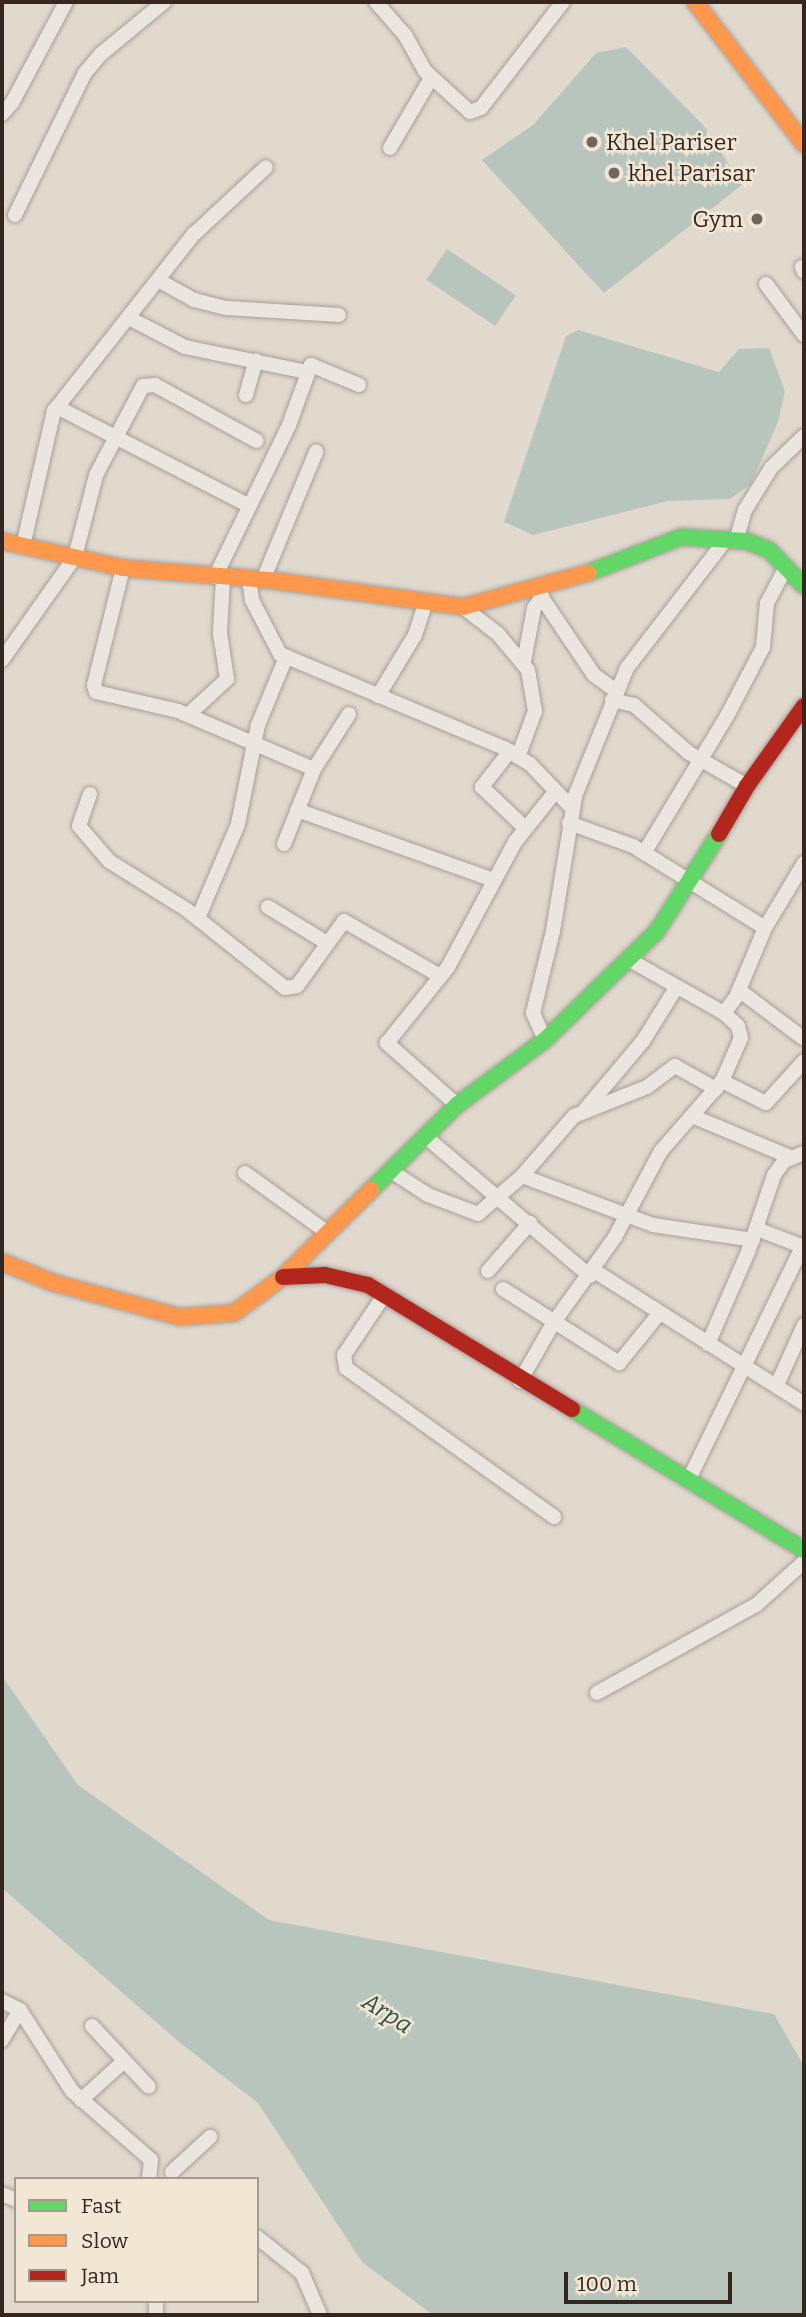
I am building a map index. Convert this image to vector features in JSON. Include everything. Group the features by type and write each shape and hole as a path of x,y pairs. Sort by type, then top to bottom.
{"main road":[{"path":"695,2 804,144"},
{"path":"714,2 804,122"},
{"path":"2,541 123,568 256,579 463,607 539,593 682,537 730,542 769,550 804,586"},
{"path":"2,1262 54,1283 180,1317 234,1313 283,1277 457,1105 545,1040 657,931 691,884 747,786 804,706"},
{"path":"283,1277 346,1279 385,1294 520,1381 690,1477 804,1551"}],"street":[{"path":"2,114 12,103 66,2"},
{"path":"15,215 92,63 164,2"},
{"path":"376,2 405,35 431,78 465,110 475,112 563,2"},
{"path":"390,148 431,78"},
{"path":"23,546 46,431 57,407 211,216 266,167"},
{"path":"158,280 194,300 227,308 339,315"},
{"path":"766,284 802,328"},
{"path":"130,318 185,347 307,372"},
{"path":"246,394 256,360"},
{"path":"188,715 227,679 220,633 219,578 248,505 289,425 307,372 316,364 359,385"},
{"path":"2,660 75,557 96,474 143,386 150,383 257,441"},
{"path":"57,407 248,505"},
{"path":"545,1040 533,1013 553,932 570,816 614,695 639,651 730,542 745,510 771,468 804,436"},
{"path":"316,452 256,579 252,600 274,647 286,657 514,754 555,792 570,816 613,835 765,928"},
{"path":"123,568 94,688 100,694 188,715 314,769"},
{"path":"644,853 701,761 763,647 767,603 786,568"},
{"path":"524,661 539,593"},
{"path":"539,593 594,675 614,695 641,709 701,761 747,786"},
{"path":"378,696 415,635 426,601"},
{"path":"463,607 524,661 532,681 534,711 514,754 482,787 525,828"},
{"path":"198,918 238,824 258,725 286,657"},
{"path":"284,844 314,769 349,714"},
{"path":"457,1105 387,1043 458,950 494,880 525,828 555,792"},
{"path":"90,794 78,821 82,831 119,870 198,918 290,990 297,986 344,921 440,976"},
{"path":"297,810 494,880"},
{"path":"724,1013 739,990 765,928 803,867"},
{"path":"268,907 327,943"},
{"path":"520,1381 554,1322 592,1273 627,1217 662,1151 719,1085 741,1038 738,1026 724,1013 628,959"},
{"path":"584,1111 657,1023 676,988"},
{"path":"739,990 801,1030"},
{"path":"391,1171 464,1213 478,1214 522,1176 563,1125 584,1111 648,1087 675,1066 766,1103 804,1061"},
{"path":"692,1116 797,1155 774,1175 755,1235 708,1344"},
{"path":"426,1137 497,1198 592,1273 804,1404"},
{"path":"245,1173 328,1233"},
{"path":"522,1176 627,1217 677,1231 755,1235 803,1246 690,1477"},
{"path":"488,1272 530,1223"},
{"path":"503,1289 619,1363 659,1314"},
{"path":"385,1294 342,1364 554,1517"},
{"path":"777,1385 804,1325"},
{"path":"597,1693 756,1605 804,1551"},
{"path":"2,2001 20,2010 81,2100 151,2160 178,2175 210,2137"},
{"path":"2,2040 20,2010"},
{"path":"92,2026 122,2063 149,2087"},
{"path":"81,2100 122,2063"},
{"path":"149,2177 151,2160"},
{"path":"259,2239 302,2273 320,2315"}],"water":[{"name":"khel Parisar","path":"626,47 704,126 742,185 604,293 482,160 533,125 596,53"},
{"path":"447,249 516,295 495,326 426,280"},
{"path":"578,330 719,372 739,349 769,348 785,391 778,422 751,484 730,499 668,501 533,535 504,522 566,336"},
{"name":"Arpa","path":"2,1676 78,1785 269,1920 774,2014 804,2066 804,2315 433,2315 362,2262 258,2103 179,2042 2,1888"}],"traffic: fast":[{"path":"588,573 682,537 746,541 769,550 804,586"},
{"path":"371,1190 457,1105 545,1040 657,931 719,834"},
{"path":"572,1409 804,1550"}],"traffic: slow":[{"path":"695,2 804,144"},
{"path":"2,541 123,568 269,580 463,607 588,573"},
{"path":"2,1262 54,1283 180,1317 234,1313 283,1277 371,1190"}],"traffic: jam":[{"path":"719,834 747,786 804,706"},
{"path":"283,1277 325,1275 368,1285 572,1409"}],"place":[{"name":"Khel Pariser","path":"592,142"},
{"name":"khel Parisar","path":"614,173"},
{"name":"Gym","path":"757,219"}]}
